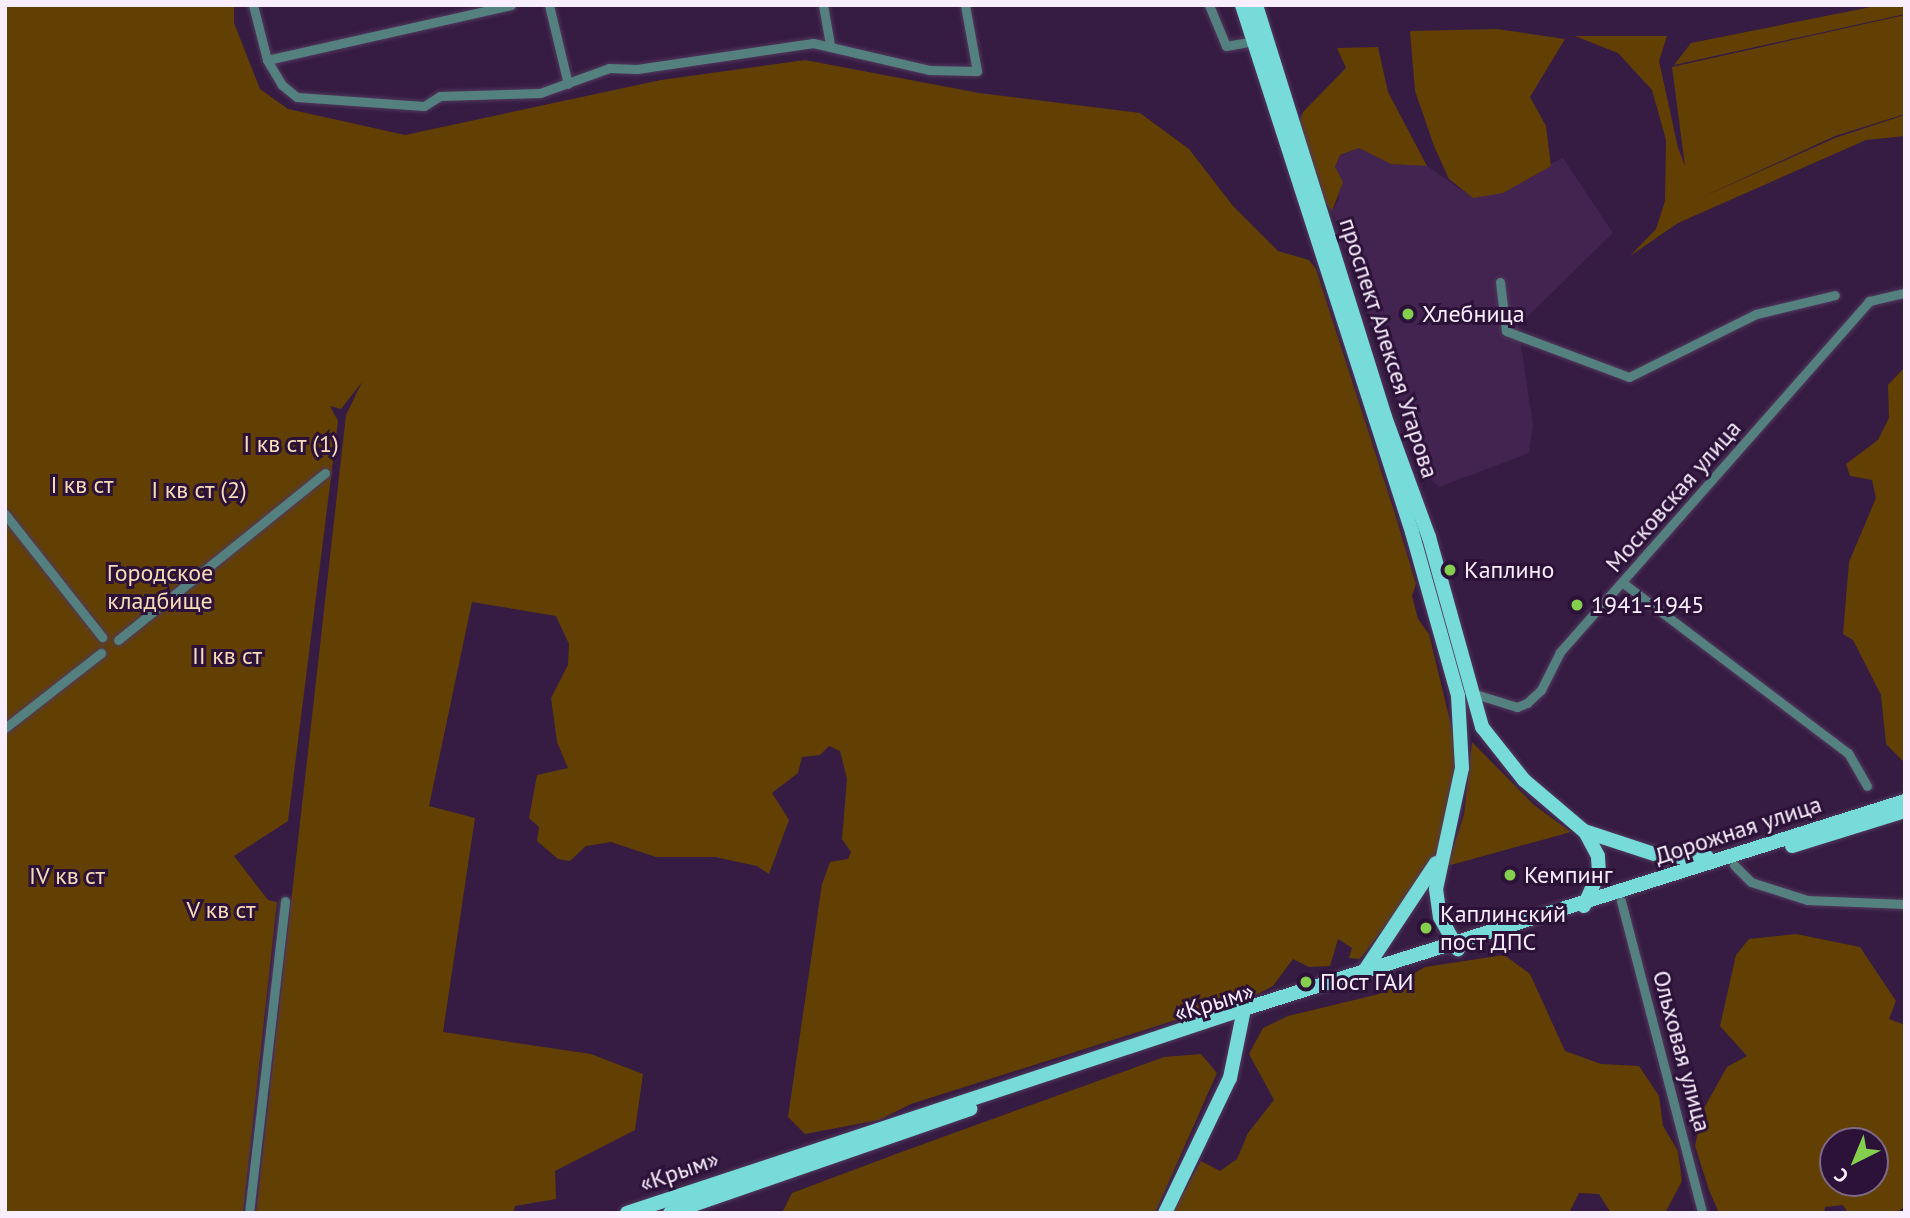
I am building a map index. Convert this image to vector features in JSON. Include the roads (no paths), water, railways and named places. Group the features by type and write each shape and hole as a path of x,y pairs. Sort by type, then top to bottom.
{"main road":[{"name":"проспект Алексея Угарова","path":"1242,5 1379,419"},
{"name":"проспект Алексея Угарова","path":"1256,5 1412,532 1464,694 1462,768 1436,889 1440,917 1457,947"},
{"path":"1464,694 1482,727 1504,758 1550,806 1584,831 1663,857 1695,859 1754,849"},
{"name":"Дорожная улица","path":"1586,904 1905,801"},
{"name":"Дорожная улица","path":"1777,850 1905,811"},
{"path":"1575,916 1586,904 1599,872 1598,856 1584,831"},
{"path":"1363,973 1444,850"},
{"name":"«Крым»","path":"670,1213 1363,973 1575,916 1777,850"},
{"name":"«Крым»","path":"627,1213 1586,904"},
{"path":"1165,1213 1225,1090 1245,1013"}],"street":[{"path":"253,5 267,60 282,85 312,100 400,100 424,106 440,96 510,97 568,84 609,68 637,69 830,44 886,62 977,71 965,5"},
{"path":"267,60 511,5"},
{"path":"549,5 568,84"},
{"path":"823,5 830,44"},
{"path":"1209,5 1226,46 1254,41"},
{"path":"1500,282 1506,331 1629,377 1756,314 1835,295"},
{"name":"Московская улица","path":"1464,694 1517,707 1527,703 1541,690 1560,652 1869,301 1905,293"},
{"path":"118,640 325,473"},
{"path":"5,514 102,637"},
{"path":"1623,583 1848,753 1867,786"},
{"path":"5,728 101,653"},
{"path":"1734,865 1751,881 1807,900 1905,904"},
{"path":"249,1213 285,901"},
{"name":"Ольховая улица","path":"1621,901 1702,1213"}],"place":[{"name":"Хлебница","path":"1408,314"},
{"name":"Каплино","path":"1450,570"},
{"name":"1941-1945","path":"1577,605"},
{"name":"Кемпинг","path":"1510,875"},
{"name":"Каплинский пост ДПС","path":"1426,928"},
{"name":"Пост ГАИ","path":"1306,982"}],"park label":[{"name":"I кв ст (1)","path":"291,444"},
{"name":"I кв ст","path":"82,485"},
{"name":"I кв ст (2)","path":"199,490"},
{"name":"Городское кладбище","path":"160,587"},
{"name":"II кв ст","path":"227,656"},
{"name":"IV кв ст","path":"67,876"},
{"name":"V кв ст","path":"221,910"}]}
